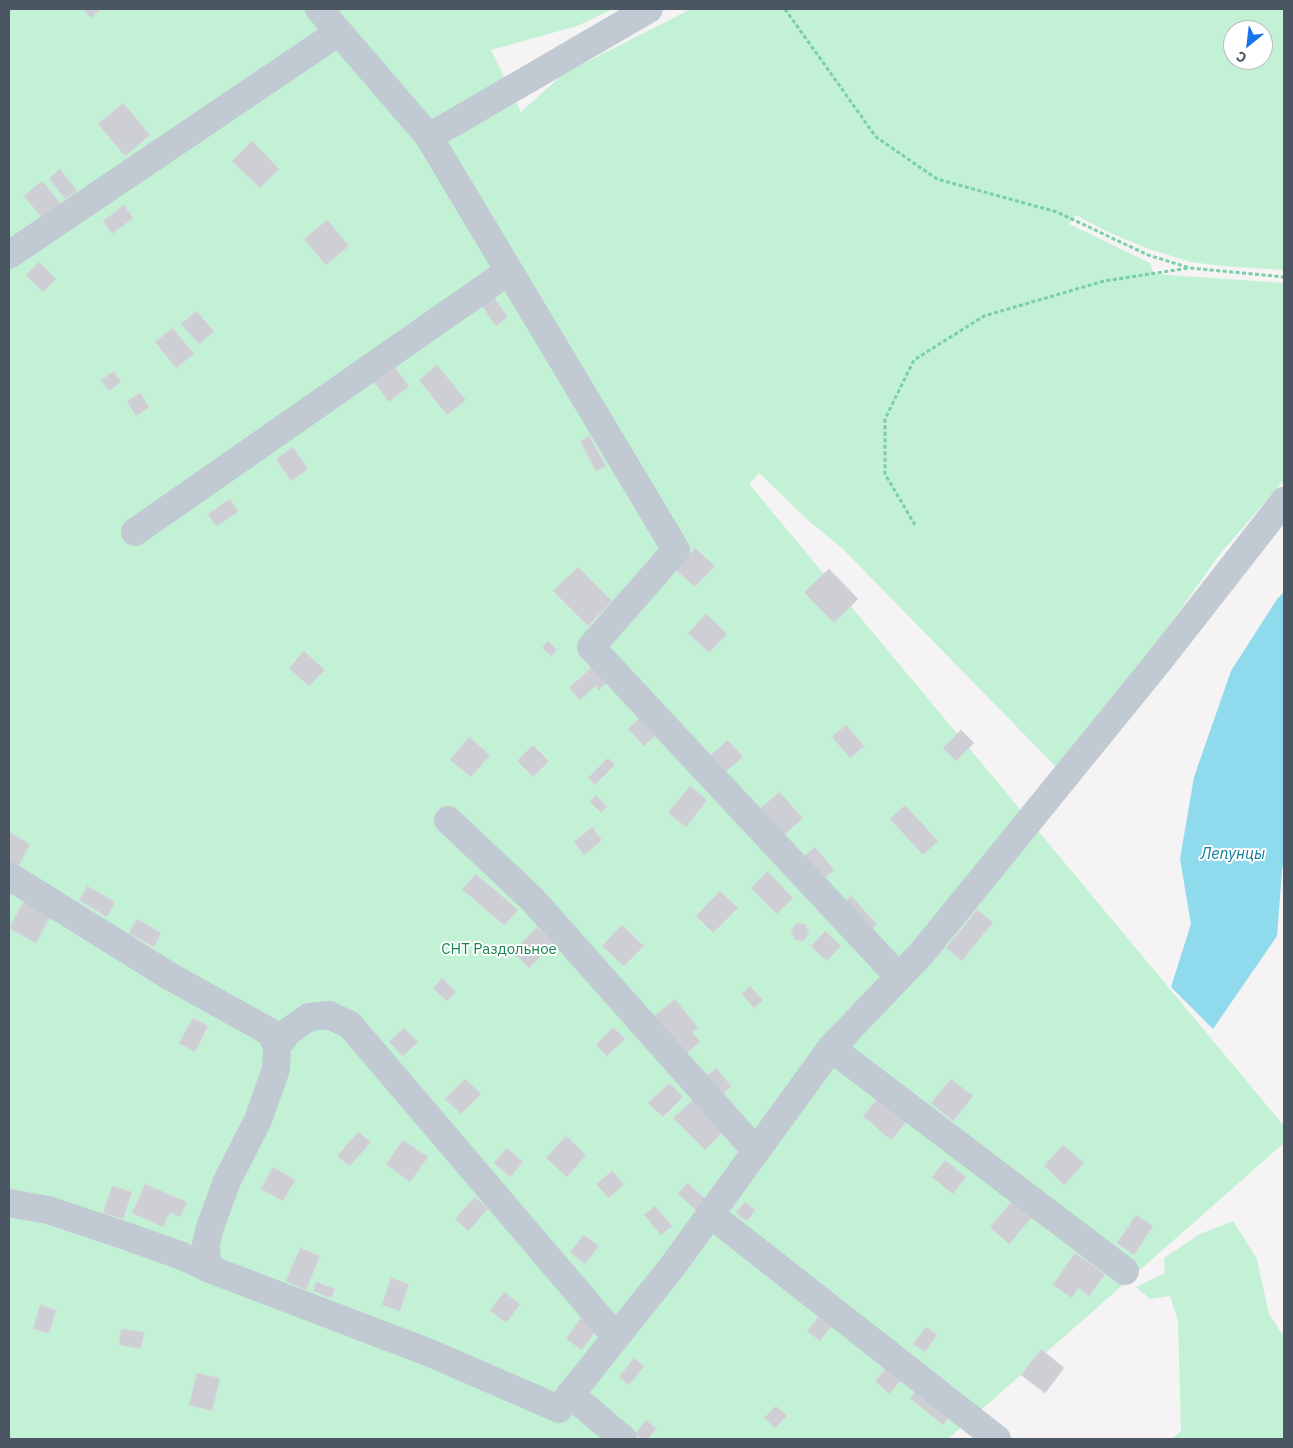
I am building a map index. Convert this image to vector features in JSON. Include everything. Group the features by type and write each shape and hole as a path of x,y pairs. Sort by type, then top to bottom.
{"lane":[{"path":"319,9 429,137 676,550 591,646 899,977"},
{"path":"429,137 650,9"},
{"path":"9,255 339,32"},
{"path":"135,532 509,271"},
{"path":"9,1203 48,1210 182,1256 207,1268 430,1353 559,1409 672,1267 831,1048 921,954 1159,661 1284,501"},
{"path":"448,820 533,900 756,1151"},
{"path":"9,876 171,978 270,1032 277,1046 276,1069 261,1112 227,1182 210,1227 206,1244 207,1268"},
{"path":"277,1046 288,1030 309,1017 329,1015 350,1025 616,1337"},
{"path":"831,1048 1125,1272"},
{"path":"710,1214 997,1439"},
{"path":"570,1394 623,1439"}],"path":[{"path":"785,9 876,137 937,179 1057,212 1148,254 1190,268 1284,277"},
{"path":"915,525 885,474 885,419 914,360 984,316 1104,281 1190,268"}],"green space":[{"name":"СНТ Раздольное","path":"9,9 613,9 577,26 491,50 521,112 563,74 691,9 1284,9 1284,270 1191,262 1146,248 1108,232 1076,215 1069,224 1150,263 1154,274 1284,283 1284,480 1220,554 1133,676 1059,770 842,548 810,522 759,473 749,484 1284,1126 1284,1143 948,1439 9,1439"},
{"path":"1233,1221 1257,1259 1269,1314 1284,1337 1284,1439 1172,1439 1181,1431 1178,1321 1170,1296 1150,1299 1136,1287 1165,1273 1164,1258 1200,1234"}],"water":[{"name":"Лепунцы","path":"1284,592 1284,859 1277,936 1213,1029 1171,987 1191,924 1180,859 1194,777 1231,671 1277,599"}],"building":[{"path":"83,9 101,9 91,18"},
{"path":"123,103 150,135 125,156 98,124"},
{"path":"252,141 279,169 260,188 232,161"},
{"path":"60,169 77,191 65,199 49,178"},
{"path":"42,181 62,205 44,220 24,196"},
{"path":"124,205 133,218 112,234 103,221"},
{"path":"327,220 349,246 326,265 304,239"},
{"path":"39,262 56,279 43,292 26,275"},
{"path":"493,296 508,317 496,326 481,305"},
{"path":"196,311 214,331 199,344 181,324"},
{"path":"173,328 194,354 176,368 155,342"},
{"path":"437,365 466,400 447,415 419,380"},
{"path":"394,366 409,386 389,402 374,382"},
{"path":"114,371 121,382 109,391 101,380"},
{"path":"140,393 149,407 136,416 127,401"},
{"path":"589,436 606,466 596,471 580,441"},
{"path":"293,447 308,469 291,481 276,459"},
{"path":"230,499 238,512 216,526 208,514"},
{"path":"695,548 715,566 695,587 676,570"},
{"path":"578,567 612,601 588,626 553,591"},
{"path":"829,569 858,599 834,623 804,592"},
{"path":"706,614 727,634 709,653 688,633"},
{"path":"548,641 557,650 551,656 542,648"},
{"path":"304,651 325,670 309,686 289,668"},
{"path":"593,666 608,682 599,690 595,686 580,700 569,688"},
{"path":"640,718 656,735 644,746 628,729"},
{"path":"846,725 864,746 850,758 832,737"},
{"path":"961,730 974,743 956,761 943,748"},
{"path":"469,737 490,755 471,777 450,760"},
{"path":"728,740 743,757 725,772 710,756"},
{"path":"533,745 549,761 533,777 517,761"},
{"path":"608,758 615,765 595,785 588,778"},
{"path":"690,786 707,800 686,827 668,813"},
{"path":"779,792 803,818 783,836 759,810"},
{"path":"596,795 607,807 601,813 590,802"},
{"path":"905,805 938,841 923,855 890,819"},
{"path":"592,827 602,840 584,855 574,842"},
{"path":"9,832 30,844 18,867 9,862"},
{"path":"815,847 834,870 820,882 801,859"},
{"path":"767,871 793,898 777,914 751,888"},
{"path":"476,874 518,910 504,925 462,889"},
{"path":"87,886 115,902 107,917 79,900"},
{"path":"720,891 738,908 713,933 696,916"},
{"path":"851,896 877,924 865,935 839,907"},
{"path":"26,897 53,912 36,943 9,928"},
{"path":"977,910 993,922 962,961 946,948"},
{"path":"137,919 161,933 154,947 129,933"},
{"path":"797,923 806,925 809,934 803,941 794,939 791,930"},
{"path":"622,925 644,946 624,966 602,946"},
{"path":"537,927 553,943 529,968 513,952"},
{"path":"825,931 841,946 827,961 811,946"},
{"path":"442,978 456,992 447,1001 433,988"},
{"path":"750,986 763,1000 754,1008 742,994"},
{"path":"675,999 698,1028 692,1032 700,1042 683,1056 652,1018"},
{"path":"193,1018 208,1026 195,1052 179,1043"},
{"path":"613,1027 625,1039 607,1056 596,1045"},
{"path":"404,1028 418,1042 403,1056 389,1042"},
{"path":"716,1068 731,1086 717,1099 701,1081"},
{"path":"465,1079 481,1094 461,1114 445,1099"},
{"path":"951,1079 973,1096 953,1121 931,1103"},
{"path":"669,1083 683,1097 663,1117 648,1103"},
{"path":"880,1096 908,1120 891,1140 863,1116"},
{"path":"693,1100 724,1131 705,1150 673,1118"},
{"path":"358,1132 371,1142 350,1166 337,1156"},
{"path":"566,1136 586,1155 567,1177 546,1158"},
{"path":"403,1140 428,1157 410,1182 386,1164"},
{"path":"1063,1145 1084,1163 1064,1185 1044,1166"},
{"path":"507,1148 523,1162 510,1177 494,1163"},
{"path":"945,1160 966,1177 953,1194 932,1177"},
{"path":"273,1167 295,1180 283,1201 261,1189"},
{"path":"612,1171 624,1184 609,1198 596,1184"},
{"path":"687,1183 709,1202 699,1213 678,1194"},
{"path":"145,1184 187,1202 180,1217 170,1212 163,1227 132,1213"},
{"path":"112,1186 132,1192 123,1219 103,1213"},
{"path":"475,1197 488,1209 468,1231 455,1219"},
{"path":"1013,1200 1033,1216 1009,1244 990,1227"},
{"path":"745,1202 755,1210 747,1221 736,1213"},
{"path":"655,1206 672,1226 661,1235 644,1215"},
{"path":"1136,1215 1153,1226 1134,1255 1117,1243"},
{"path":"584,1235 599,1246 585,1264 570,1252"},
{"path":"300,1248 320,1256 306,1290 286,1281"},
{"path":"1075,1253 1105,1274 1089,1296 1078,1288 1072,1298 1053,1285"},
{"path":"391,1278 409,1284 400,1311 382,1305"},
{"path":"316,1282 335,1289 331,1298 313,1291"},
{"path":"504,1292 520,1304 506,1323 490,1311"},
{"path":"40,1305 56,1310 49,1333 33,1329"},
{"path":"820,1315 832,1325 820,1341 807,1331"},
{"path":"581,1318 597,1329 582,1350 566,1339"},
{"path":"926,1327 937,1335 925,1352 913,1344"},
{"path":"121,1329 144,1332 141,1349 119,1345"},
{"path":"1041,1349 1064,1368 1045,1393 1021,1375"},
{"path":"634,1358 644,1366 629,1385 619,1377"},
{"path":"890,1364 904,1377 889,1394 875,1381"},
{"path":"197,1373 220,1378 212,1411 189,1405"},
{"path":"920,1386 952,1413 943,1425 910,1398"},
{"path":"776,1406 787,1416 775,1428 764,1418"},
{"path":"646,1420 656,1429 648,1439 643,1439 635,1434"}]}
